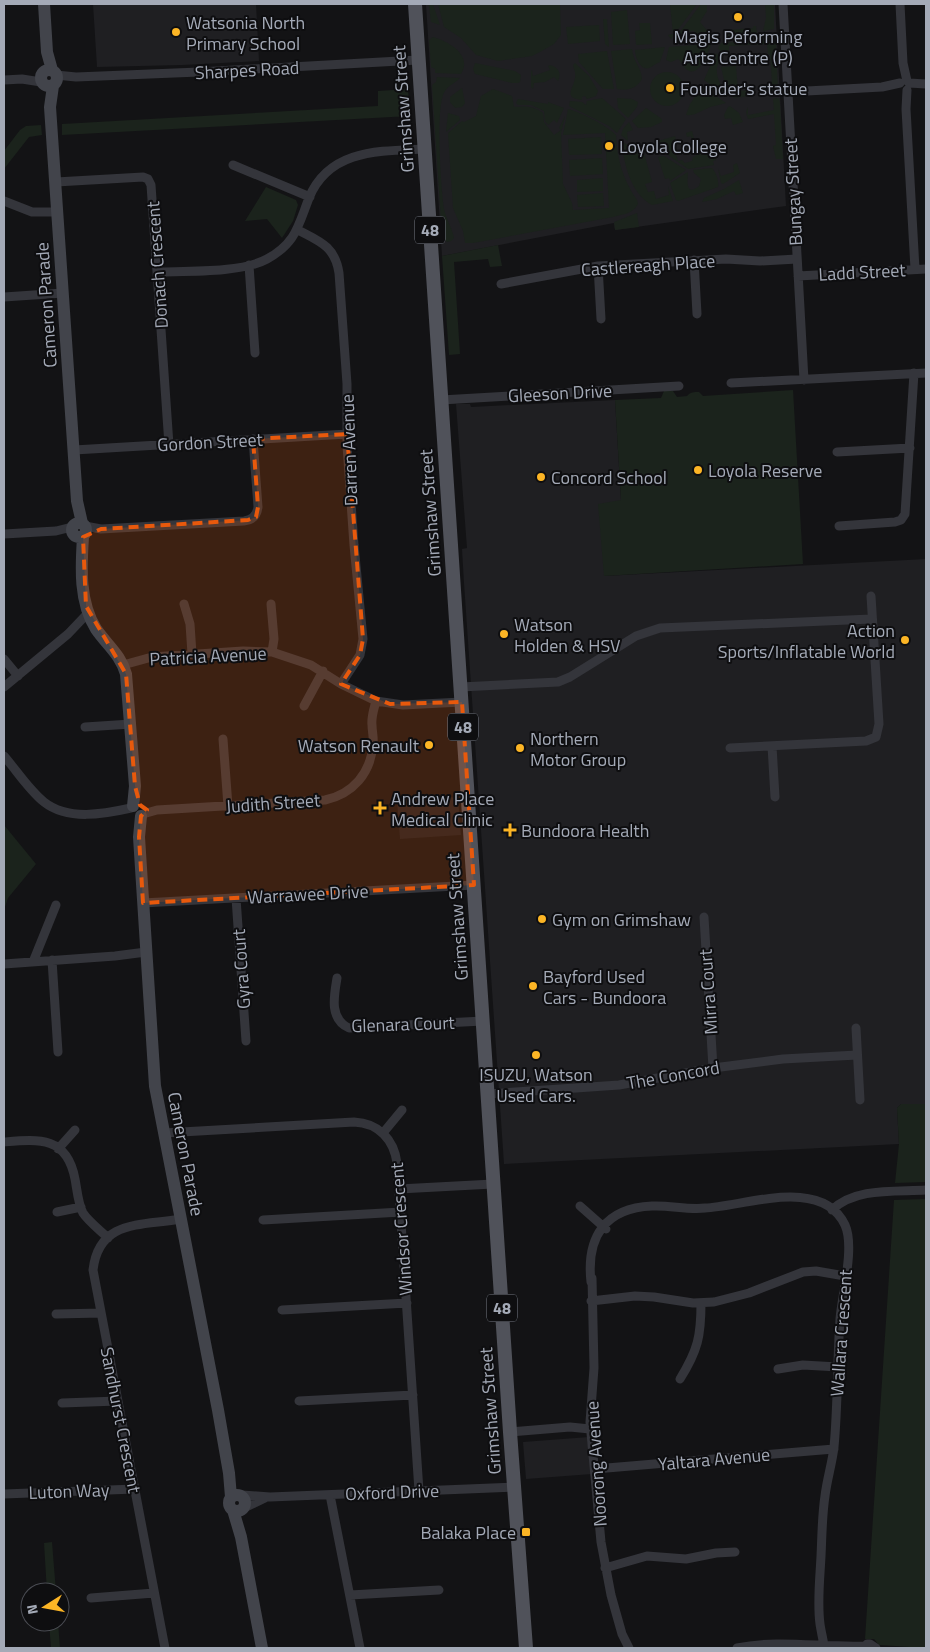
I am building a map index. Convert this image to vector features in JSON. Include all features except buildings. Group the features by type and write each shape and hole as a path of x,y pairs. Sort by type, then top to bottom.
{"main road":[{"name":"Grimshaw Street","path":"415,4 493,1184 526,1648"}],"street":[{"name":"Cameron Parade","path":"44,4 84,598 90,617 123,665 128,685 155,1086 229,1473 239,1502 241,1537 262,1648"},
{"name":"Bungay Street","path":"783,4 804,380"},
{"path":"900,4 915,270"},
{"name":"Sharpes Road","path":"4,80 191,73 418,60"},
{"path":"788,92 926,84"},
{"path":"158,272 232,268 260,262 274,255 291,239 298,230 316,185 327,172 341,162 356,155 372,152 424,150"},
{"path":"234,164 310,197"},
{"name":"Donach Crescent","path":"56,182 138,177 148,180 152,189 170,444"},
{"path":"4,201 32,212 57,210"},
{"name":"Darren Avenue","path":"298,230 330,249 338,266 347,384 347,434 354,545 364,639 360,655 341,684"},
{"name":"Castlereagh Place","path":"501,284 598,266 694,260 735,259 760,261 797,259"},
{"path":"694,260 697,314"},
{"path":"250,265 256,353"},
{"path":"598,266 601,319"},
{"name":"Ladd Street","path":"798,276 926,269"},
{"path":"4,297 63,293"},
{"path":"839,526 895,522 902,518 906,509 914,373"},
{"path":"731,383 926,373"},
{"name":"Gleeson Drive","path":"441,400 679,386"},
{"name":"Gordon Street","path":"74,450 347,434"},
{"path":"4,534 244,521 252,519 258,508 253,440"},
{"path":"838,452 910,448"},
{"path":"730,748 866,741 876,737 879,724 871,596"},
{"path":"184,604 190,624 192,654"},
{"path":"271,604 274,639 272,652"},
{"path":"4,687 90,617"},
{"path":"460,686 558,682 570,677 636,636 660,628 872,619"},
{"name":"Patricia Avenue","path":"123,665 144,658 243,651 272,652 298,659 323,671 341,684 376,701 403,705 462,702"},
{"path":"4,659 18,676"},
{"path":"304,706 323,671"},
{"name":"Judith Street","path":"4,756 36,795 50,806 76,814 325,800 348,791 364,774 370,761 373,740 372,723 376,701"},
{"path":"85,727 131,724"},
{"path":"223,739 228,806"},
{"path":"772,746 775,797"},
{"name":"Warrawee Drive","path":"143,903 474,885"},
{"name":"Gyra Court","path":"236,898 246,1041"},
{"path":"33,962 56,905"},
{"name":"Mirra Court","path":"704,917 713,1068"},
{"path":"4,964 146,954"},
{"path":"52,960 58,1052"},
{"name":"Glenara Court","path":"337,978 334,998 335,1013 339,1022 349,1028 483,1021"},
{"path":"856,1028 860,1100"},
{"name":"The Concord","path":"488,1094 619,1085 713,1068 783,1059 857,1055"},
{"path":"164,1133 354,1122 369,1124 383,1133 402,1110"},
{"path":"58,1149 75,1130"},
{"name":"Windsor Crescent","path":"383,1133 390,1140 396,1156 419,1491"},
{"path":"4,1142 41,1140 58,1149 71,1164 81,1207 87,1218 108,1238 125,1227 180,1216"},
{"path":"399,1189 493,1184"},
{"path":"580,1206 605,1227 635,1212 672,1208 704,1208 781,1198 814,1200 834,1211 858,1196 884,1192 926,1190"},
{"path":"57,1212 81,1207"},
{"name":"Wallara Crescent","path":"821,1646 819,1599 824,1505 834,1449 840,1319 848,1237 844,1224 834,1211"},
{"path":"263,1220 400,1212"},
{"name":"Noorong Avenue","path":"605,1227 595,1250 591,1282 594,1368 590,1425 605,1568 622,1634 629,1647"},
{"name":"Sandhurst Crescent","path":"108,1238 98,1251 94,1265 94,1277 165,1648"},
{"path":"591,1301 643,1296 701,1303 735,1298 803,1272 845,1276"},
{"path":"282,1310 407,1303"},
{"path":"680,1379 690,1363 698,1342 701,1323 701,1303"},
{"path":"56,1314 101,1313"},
{"path":"778,1369 802,1365 838,1367"},
{"path":"300,1401 413,1395"},
{"path":"62,1403 118,1401"},
{"path":"510,1432 590,1425"},
{"name":"Yaltara Avenue","path":"595,1469 834,1449"},
{"name":"Oxford Drive","path":"239,1502 270,1497 514,1487"},
{"name":"Luton Way","path":"4,1494 135,1489"},
{"path":"330,1495 360,1648"},
{"path":"605,1568 647,1556 686,1559 716,1553 736,1552"},
{"path":"350,1595 439,1590"},
{"path":"91,1598 154,1593"},
{"path":"737,1648 783,1644 852,1648 864,1647 870,1644 878,1648"}],"highlighted area":[{"path":"347,434 363,639 360,655 341,684 390,704 462,702 474,885 143,903 139,837 141,816 147,810 140,805 135,786 126,674 86,606 83,537 101,529 248,520 256,517 258,507 253,439"}],"shaded area":[{"name":"Watsonia North Primary School","path":"93,4 256,4 259,61 97,67"},
{"name":"Loyola College","path":"426,4 775,4 786,206 615,230 614,223 442,256"},
{"path":"426,4 433,4 440,25 431,22 429,6"},
{"path":"438,4 560,4 561,35 554,44 532,56 498,61 476,55 461,38 444,27"},
{"path":"668,4 697,4 671,39 668,35 673,34 670,5"},
{"path":"701,4 707,4 707,11 700,22 710,34 710,40 696,41 694,31 684,32 685,42 674,40"},
{"path":"765,4 774,4 774,29 763,31 766,18"},
{"path":"627,10 630,44 613,45 611,12"},
{"path":"603,19 607,19 609,47 605,44"},
{"path":"639,23 650,23 652,44 636,45 635,31 640,30"},
{"path":"599,25 600,41 568,44 566,27"},
{"path":"753,26 756,26 757,33 728,36 729,30 753,28"},
{"path":"433,37 452,45 461,55 464,67 461,74 435,73 435,69 431,67 429,40"},
{"path":"775,41 776,43 778,91 771,91 770,55 768,54 767,44 729,46 729,52 722,53 718,48 721,43"},
{"path":"710,44 704,60 698,69 694,71 685,68 678,59 671,62 666,60 669,47"},
{"path":"665,47 660,62 650,67 643,67 636,56 635,50"},
{"path":"632,49 642,79 631,88 625,90 617,89 611,51"},
{"path":"607,51 614,89 603,89 579,62 578,54"},
{"path":"716,53 721,59 717,69 718,78 727,97 704,80"},
{"path":"475,63 515,71 521,75 520,82 512,83 475,74 473,69"},
{"path":"575,63 589,76 598,91 596,96 587,99 585,96 582,97 582,100 572,97 571,92 575,78 573,65"},
{"path":"548,66 555,67 560,75 558,81 554,77 545,82 534,83 533,89 531,87 531,71 533,76 550,70"},
{"path":"736,66 738,91 750,90 750,96 734,98 725,84 721,67"},
{"path":"667,72 674,73 679,77 683,82 683,96 679,101 674,105 667,106 660,105 655,101 651,96 650,89 651,82 655,77 660,73"},
{"path":"437,77 460,78 445,91 440,112 440,167 443,199 445,213 454,238 447,242 442,237 432,85 436,82"},
{"path":"702,87 726,103 686,115 690,104"},
{"path":"462,88 465,103 462,107 455,108 450,102 450,97"},
{"path":"408,89 410,116 62,135 62,124 378,106 378,91"},
{"path":"493,89 512,96 514,107 529,107 543,113 544,122 554,135 561,130 559,128 565,116 561,133 563,184 572,203 573,210 609,208 605,133 563,135 568,109 594,120 612,131 616,135 619,161 624,177 637,200 638,204 636,207 627,213 613,217 465,243 463,231 453,208 448,133 462,121 464,122 476,116 481,96"},
{"path":"602,98 626,119 617,133 609,126 569,106 570,101 582,102 586,105 587,101"},
{"path":"617,98 632,99 638,102 637,107 628,118 618,108"},
{"path":"779,98 783,159 776,159 773,146 776,145 774,114 748,119 746,112 748,107 748,115 774,110 773,99"},
{"path":"518,99 548,104 548,102 564,108 557,123 554,120 548,125 545,121 544,111 531,105 518,105 516,103"},
{"path":"730,106 739,113 743,122 733,125 731,118 725,119 724,115"},
{"path":"646,108 662,119 662,122 651,127 638,128 632,121"},
{"path":"448,113 459,116 460,120 446,132"},
{"path":"629,122 633,130 627,132 628,141 621,135"},
{"path":"41,125 42,135 29,137 4,169 4,151 20,130 26,126"},
{"path":"692,131 697,149 705,149 712,145 716,160 713,161 714,165 688,169 661,150 658,141 675,136 676,140 672,141 678,161 682,160 685,163 692,161 693,157 696,156 691,136 687,137 686,133"},
{"path":"601,137 602,154 569,155 568,139"},
{"path":"621,141 635,147 638,155 644,153 652,182 645,184 648,192 654,191 656,199 669,195 668,186 673,201 652,205 638,193 629,177"},
{"path":"664,156 686,170 670,181 669,178 665,179 658,157"},
{"path":"602,158 603,174 570,176 569,160"},
{"path":"737,163 740,173 723,184 721,183 718,168 721,176 734,172 733,165"},
{"path":"712,168 717,177 718,187 678,201 676,200 670,183 688,172 689,188 691,190 694,189 699,186 701,179 693,170"},
{"path":"603,178 603,191 577,192 577,180"},
{"path":"739,180 743,193 736,195 734,191 717,199 702,202 704,198"},
{"path":"266,187 296,200 298,205 293,221 282,238 267,219 245,221"},
{"path":"603,193 604,206 578,207 577,195"},
{"path":"637,213 639,227 615,230 614,222"},
{"path":"498,245 502,266 490,267 488,259 454,262 460,354 449,355 442,256"},
{"name":"Loyola Reserve","path":"793,390 803,564 604,576 598,504 621,500 615,400 661,398 664,391 673,391 677,397 687,396 695,392 699,392 703,396"},
{"path":"615,400 621,500 604,576 926,559 926,1104 901,1104 897,1108 899,1144 504,1164 464,583 462,549 467,548 456,404 470,404 471,407"},
{"path":"458,797 461,835 400,839 397,801"},
{"path":"4,825 36,864 8,898 4,910"},
{"path":"901,1104 926,1104 926,1182 895,1183 899,1144 897,1108"},
{"path":"926,1199 926,1648 879,1645 874,1639 865,1639 894,1200"},
{"path":"589,1437 592,1474 526,1479 523,1442"},
{"path":"52,1542 55,1582 46,1582 44,1543"},
{"path":"50,1632 59,1632 60,1648 51,1648"}],"place":[{"name":"Magis Peforming Arts Centre (P)","path":"738,17"},
{"name":"Watsonia North Primary School","path":"176,32"},
{"name":"Founder's statue","path":"670,88"},
{"name":"Loyola College","path":"609,146"},
{"name":"Loyola Reserve","path":"698,470"},
{"name":"Concord School","path":"541,477"},
{"name":"Watson Holden & HSV","path":"504,634"},
{"name":"Action Sports/Inflatable World","path":"905,640"},
{"name":"Watson Renault","path":"429,745"},
{"name":"Northern Motor Group","path":"520,748"},
{"name":"Andrew Place Medical Clinic","path":"380,808"},
{"name":"Bundoora Health","path":"510,830"},
{"name":"Gym on Grimshaw","path":"542,919"},
{"name":"Bayford Used Cars - Bundoora","path":"533,986"},
{"name":"ISUZU, Watson Used Cars.","path":"536,1055"},
{"name":"Balaka Place","path":"526,1532"}]}
